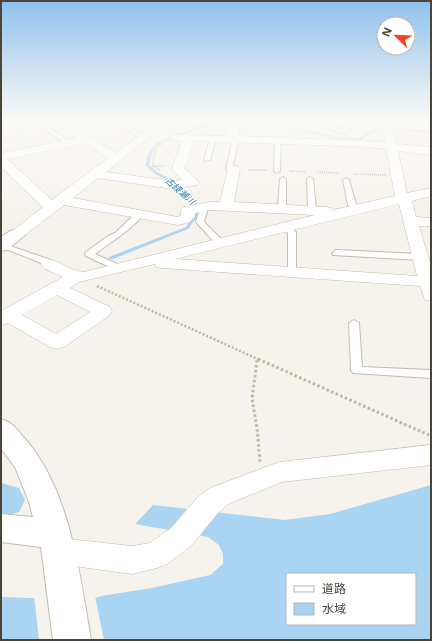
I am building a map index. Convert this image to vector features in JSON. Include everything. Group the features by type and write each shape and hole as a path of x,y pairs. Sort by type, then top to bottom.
{"street":[{"path":"1,159 39,150"},
{"path":"103,150 116,158"},
{"path":"5,239 54,202 96,174 127,150"},
{"path":"96,174 170,187 192,182 178,169 185,150"},
{"path":"151,260 163,263 292,272 430,286 420,257 404,198 401,195 392,150"},
{"path":"417,150 431,152"},
{"path":"1,159 54,202 178,221 186,219 188,216 188,210 210,206 282,208 339,213"},
{"path":"226,206 232,169"},
{"path":"4,317 80,277 339,213 431,192"},
{"path":"410,221 431,222"},
{"path":"49,264 80,277"},
{"path":"4,317 57,343 103,312 57,288"},
{"path":"1,429 27,461 45,502 58,550 72,640"},
{"path":"1,528 58,550 132,560 157,555 181,537 208,505 219,496 280,472 431,455"}],"lane":[{"path":"207,160 210,150"},
{"path":"232,169 233,150"},
{"path":"277,171 278,150"},
{"path":"282,208 283,179"},
{"path":"310,179 312,210"},
{"path":"346,180 352,205 356,209"},
{"path":"199,208 200,222 220,243"},
{"path":"119,268 89,254 111,238 118,235 140,214"},
{"path":"286,227 292,232 292,272"},
{"path":"5,239 48,262 49,264"},
{"path":"336,253 420,257"},
{"path":"354,323 358,370 431,374"}],"path":[{"path":"80,277 257,360 431,436"},
{"path":"257,360 252,399 257,428 260,462 264,478"}],"water":[{"path":"431,485 431,640 1,640 1,597 90,600 101,596 152,588 210,575 223,564 223,554 219,545 208,537 135,524 153,505 285,520 330,514"}],"pier":[{"path":"34,596 90,598 95,596 104,640 39,640"}],"waterway":[{"name":"古綾瀬川","path":"111,258 187,228 195,217 196,204 173,182 156,173 147,165 153,150"}]}
